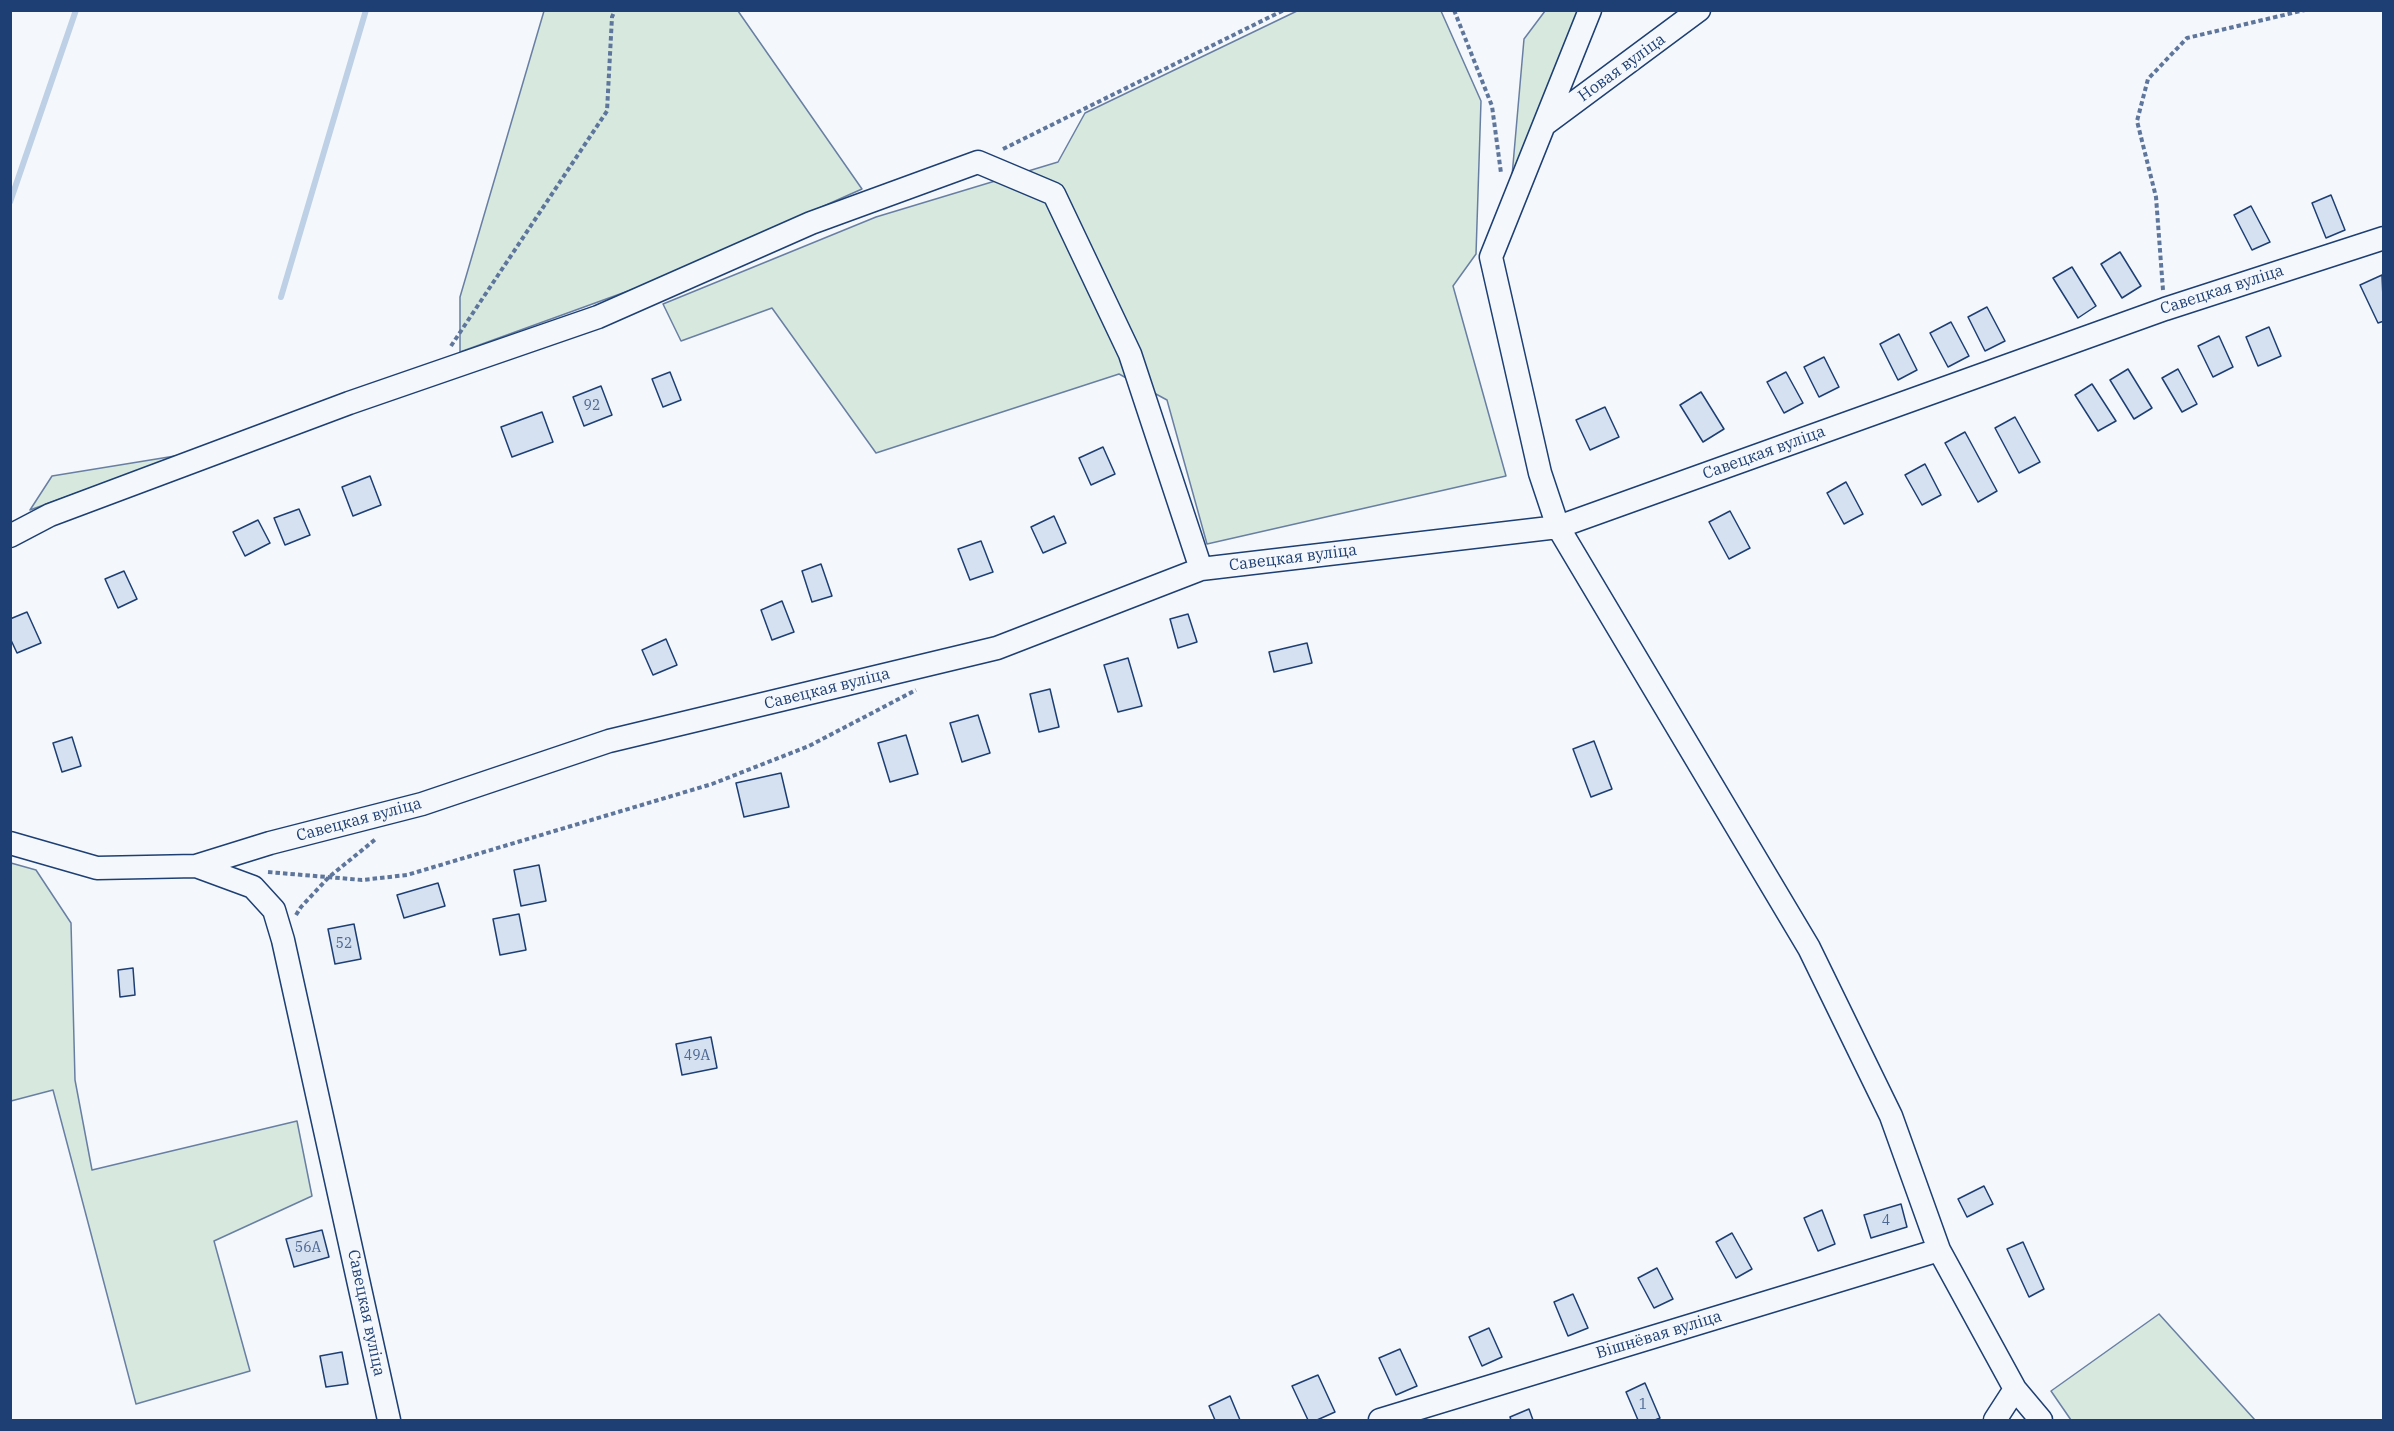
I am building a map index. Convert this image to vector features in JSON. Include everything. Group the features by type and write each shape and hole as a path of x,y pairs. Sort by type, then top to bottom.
{"street":[{"path":"1590,10 1491,257 1540,473 1558,527 1809,948 1891,1116 1939,1250 2016,1389 2041,1420"},
{"name":"Новая вуліца","path":"1544,125 1699,10"},
{"path":"10,536 50,515 432,374 598,317 811,224 978,162 1054,194 1130,354 1201,569"},
{"name":"Савецкая вуліца","path":"10,843 97,868 196,866 270,843 422,804 609,741 997,648 1201,569 1558,527 2165,309 2384,238"},
{"name":"Савецкая вуліца","path":"196,866 253,887 274,910 283,940 389,1420"},
{"name":"Вішнёвая вуліца","path":"1380,1420 1939,1250"},
{"path":"1995,1420 2016,1389"}],"path":[{"path":"432,374 607,111 612,17 615,10"},
{"path":"978,162 1284,10"},
{"path":"1454,10 1492,106 1503,183"},
{"path":"2165,309 2156,197 2137,121 2148,79 2187,38 2305,10"},
{"path":"262,872 362,880 407,875 712,784 809,746 923,686"},
{"path":"283,940 301,907 329,877 381,835"}],"shaded area":[{"path":"544,11 738,11 862,189 653,282 460,352 460,297"},
{"path":"1297,11 1441,11 1481,101 1476,254 1453,286 1506,476 1207,544 1167,400 1119,374 876,453 772,308 681,341 663,304 876,217 1058,162 1085,113"},
{"path":"1545,11 1581,11 1512,176 1524,39"},
{"path":"181,455 30,510 52,476"},
{"path":"11,863 36,870 71,923 75,1080 92,1170 297,1121 312,1196 214,1241 250,1371 136,1404 53,1090 11,1101"},
{"path":"2159,1314 2255,1420 2071,1420 2051,1391"}],"building":[{"path":"2331,195 2345,230 2326,238 2312,203"},
{"path":"2251,206 2270,242 2252,250 2234,215"},
{"path":"2120,252 2141,286 2122,298 2101,264"},
{"path":"2072,267 2096,306 2078,318 2053,278"},
{"path":"2382,275 2384,321 2378,323 2360,285"},
{"path":"1987,307 2005,341 1985,351 1968,317"},
{"path":"1951,322 1969,356 1948,367 1930,333"},
{"path":"2269,327 2281,356 2258,366 2246,337"},
{"path":"1899,334 1917,370 1898,380 1880,344"},
{"path":"2219,336 2233,367 2213,377 2198,346"},
{"path":"1824,357 1839,387 1819,397 1804,367"},
{"path":"2128,369 2152,408 2134,419 2110,380"},
{"path":"2178,369 2197,404 2182,412 2162,378"},
{"path":"670,372 681,400 663,407 652,379"},
{"path":"1786,372 1803,403 1784,413 1767,382"},
{"path":"2092,384 2116,421 2098,431 2075,395"},
{"path":"601,386 612,415 584,426 573,397"},
{"path":"1701,392 1724,429 1703,442 1680,405"},
{"path":"1605,407 1619,437 1590,450 1576,420"},
{"path":"542,412 553,442 512,457 501,427"},
{"path":"2015,417 2040,462 2019,473 1995,428"},
{"path":"1965,432 1997,491 1978,502 1945,443"},
{"path":"1103,447 1115,474 1091,485 1079,458"},
{"path":"1925,464 1941,495 1922,505 1905,475"},
{"path":"370,476 381,505 353,516 342,487"},
{"path":"1846,482 1863,514 1844,524 1827,493"},
{"path":"299,509 310,535 285,545 274,518"},
{"path":"1730,511 1750,548 1729,559 1709,522"},
{"path":"1054,516 1066,543 1043,553 1031,527"},
{"path":"258,520 270,543 245,556 233,532"},
{"path":"981,541 993,572 970,580 958,549"},
{"path":"821,564 832,596 812,602 802,571"},
{"path":"124,571 137,599 118,608 105,579"},
{"path":"782,601 794,632 772,640 761,610"},
{"path":"27,612 41,643 17,653 10,638 10,619"},
{"path":"1188,614 1197,642 1178,648 1170,619"},
{"path":"666,639 677,665 653,675 642,650"},
{"path":"1307,643 1312,663 1274,672 1269,652"},
{"path":"1128,658 1142,706 1118,712 1104,665"},
{"path":"1050,689 1059,727 1039,732 1030,694"},
{"path":"978,715 990,753 962,762 950,723"},
{"path":"906,735 918,774 890,782 878,743"},
{"path":"72,737 81,766 62,772 53,743"},
{"path":"1594,741 1612,789 1591,797 1573,749"},
{"path":"781,773 789,807 744,817 736,783"},
{"path":"539,865 546,901 521,906 514,870"},
{"path":"438,883 445,906 404,918 397,895"},
{"path":"519,914 526,950 500,955 493,919"},
{"path":"354,924 361,959 335,964 328,929"},
{"path":"133,968 135,995 120,997 118,970"},
{"path":"711,1037 717,1068 682,1075 676,1044"},
{"path":"1984,1186 1993,1204 1967,1217 1958,1199"},
{"path":"1901,1204 1907,1227 1871,1238 1864,1215"},
{"path":"1822,1210 1835,1244 1818,1251 1804,1218"},
{"path":"322,1230 329,1257 294,1267 286,1239"},
{"path":"1732,1233 1752,1269 1736,1278 1716,1242"},
{"path":"2023,1242 2044,1289 2029,1297 2007,1249"},
{"path":"1657,1268 1673,1299 1654,1308 1638,1278"},
{"path":"1573,1294 1588,1328 1568,1336 1554,1302"},
{"path":"1489,1328 1502,1357 1482,1366 1469,1337"},
{"path":"1400,1349 1417,1386 1396,1395 1379,1358"},
{"path":"342,1352 348,1384 326,1387 320,1356"},
{"path":"1318,1375 1335,1412 1317,1420 1308,1420 1292,1386"},
{"path":"1645,1383 1660,1418 1655,1420 1638,1420 1626,1392"},
{"path":"1230,1396 1240,1420 1215,1420 1209,1406"},
{"path":"1529,1409 1533,1420 1511,1420 1510,1417"}],"waterway":[{"path":"10,202 76,10"},
{"path":"281,297 366,10"}]}
